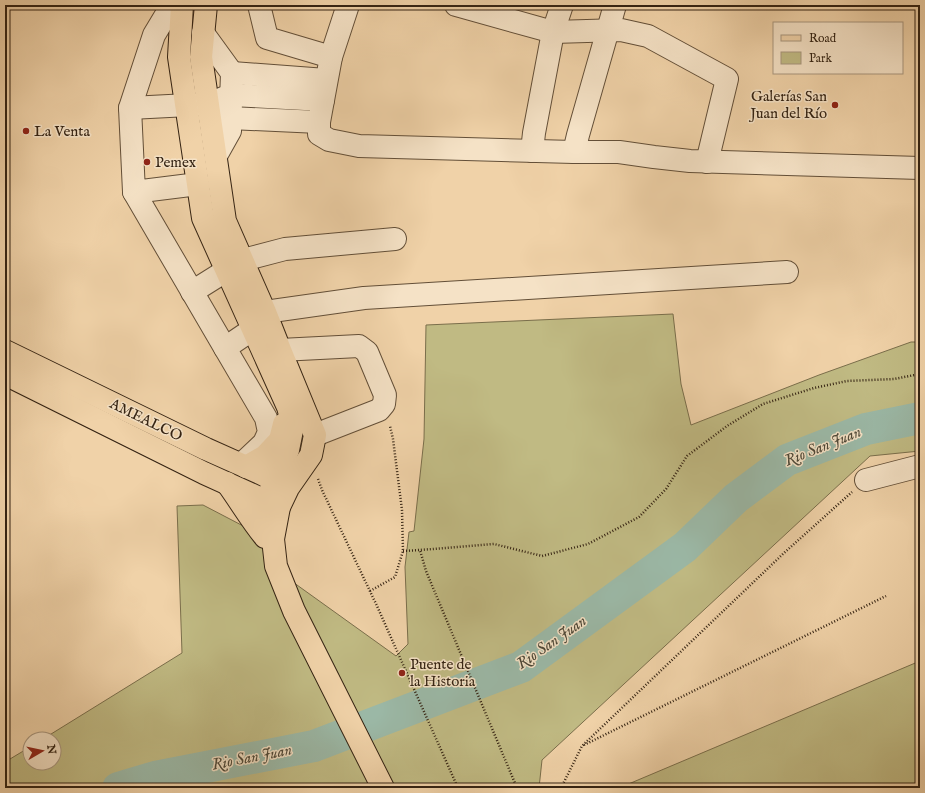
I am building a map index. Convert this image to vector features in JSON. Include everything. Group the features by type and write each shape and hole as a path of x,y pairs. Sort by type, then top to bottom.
{"main road":[{"path":"182,5 178,57 203,218 235,266 259,321 293,425 288,450 291,477 264,522 265,561 370,788"},
{"path":"206,5 202,57 225,221 235,266"},
{"path":"259,321 280,350 291,477 273,539 276,566 290,614 383,788"},
{"name":"AMEALCO","path":"5,351 243,466 291,477"},
{"name":"AMEALCO","path":"5,374 190,466 226,482 291,477"},
{"path":"243,466 265,456 280,440 288,407"},
{"path":"226,482 265,537"}],"street":[{"path":"172,5 154,35 130,108 134,192 266,418 269,432 264,443 243,466"},
{"path":"259,5 267,38 331,57"},
{"path":"348,5 331,57 322,106 329,140 359,146 619,152 654,158 707,162 920,168"},
{"path":"456,5 553,32 621,30 648,36 727,79 707,162"},
{"path":"532,151 553,32 562,5"},
{"path":"574,152 615,5"},
{"path":"204,33 231,101 216,156"},
{"path":"130,108 208,104 231,101 322,106"},
{"path":"231,101 322,106"},
{"path":"134,192 198,184"},
{"path":"192,292 235,266 285,249 395,239"},
{"path":"225,348 259,321 364,298 786,272"},
{"path":"280,350 359,346 367,352 385,394 384,404 379,410 291,477"},
{"path":"866,480 920,466"}],"path":[{"path":"403,551 494,544 542,556 588,544 639,517 666,489 687,456 727,426 764,404 814,388 846,381 894,379 920,374"},
{"path":"370,591 395,577 403,551 402,510 393,439 384,404"},
{"path":"291,477 322,490 377,606 458,788"},
{"path":"561,788 582,746 785,552 866,480"},
{"path":"420,550 426,571 517,788"},
{"path":"582,746 886,596"}],"green space":[{"path":"673,314 681,384 691,425 819,375 911,342 920,342 920,451 870,456 542,760 539,788 5,788 5,762 22,752 22,771 62,771 62,731 56,731 182,653 177,506 203,505 249,529 290,580 396,656 408,644 405,567 409,532 414,531 424,439 426,325"},
{"path":"920,661 920,788 619,788"}],"waterway":[{"name":"Rio San Juan","path":"118,788 155,777 314,746 521,667 685,547 736,498 787,460 866,429 920,418"}],"place":[{"name":"Galerías San Juan del Río","path":"835,105"},
{"name":"La Venta","path":"26,131"},
{"name":"Pemex","path":"147,162"},
{"name":"Puente de la Historia","path":"402,673"}]}
